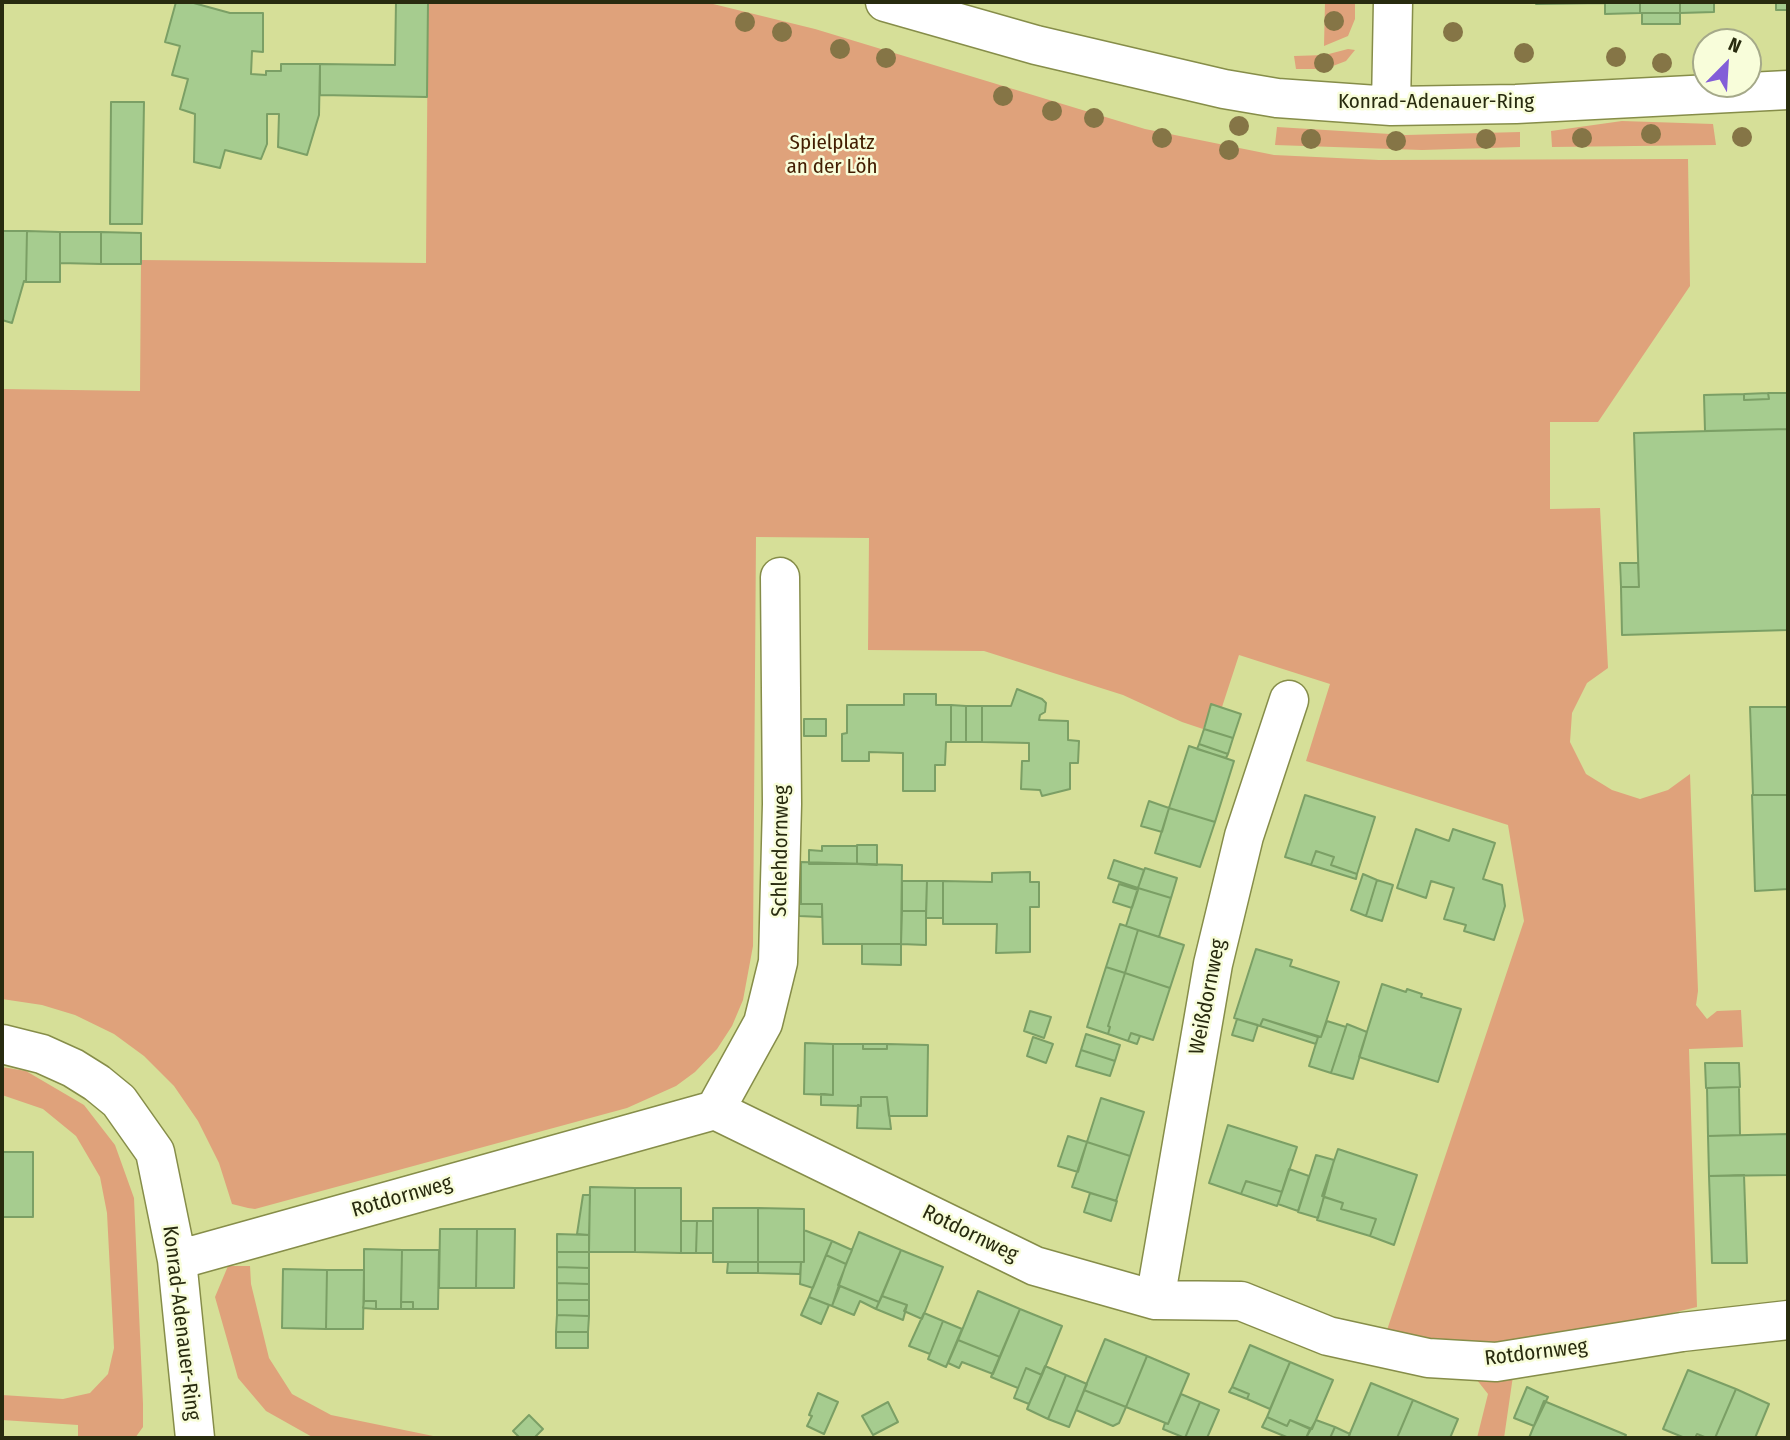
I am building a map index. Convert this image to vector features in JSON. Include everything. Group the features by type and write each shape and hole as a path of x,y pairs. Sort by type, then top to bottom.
{"street":[{"name":"Konrad-Adenauer-Ring","path":"885,2 1036,45 1224,89 1277,98 1391,106 1516,104 1788,90"},
{"path":"1391,106 1392,2"},
{"name":"Schlehdornweg","path":"715,1110 763,1023 778,962 782,804 780,577"},
{"name":"Weißdornweg","path":"1155,1300 1213,964 1244,836 1289,700"},
{"name":"Konrad-Adenauer-Ring","path":"2,1044 42,1054 73,1068 118,1101 155,1152 177,1260 195,1438"},
{"name":"Rotdornweg","path":"177,1260 715,1110 1035,1266 1155,1300 1241,1301 1328,1336 1428,1358 1496,1362 1682,1332 1788,1320"}],"green space":[{"name":"Spielplatz an der Löh","path":"428,2 705,2 815,29 1145,129 1274,155 1379,160 1688,159 1690,286 1598,422 1550,422 1550,509 1600,508 1608,668 1587,683 1572,713 1570,742 1586,774 1612,790 1640,799 1668,790 1690,774 1698,991 1696,1005 1707,1019 1717,1011 1741,1010 1743,1047 1689,1049 1697,1307 1584,1334 1518,1343 1451,1346 1384,1339 1524,921 1508,825 1306,761 1330,684 1239,655 1222,707 1212,704 1203,729 1123,695 984,651 868,650 869,538 756,537 753,946 743,1000 732,1026 717,1049 695,1072 676,1086 627,1108 255,1209 232,1204 219,1163 198,1121 174,1086 144,1056 114,1034 75,1015 42,1005 2,999 2,389 140,391 141,260 426,263"},
{"path":"1325,2 1355,2 1355,19 1348,36 1324,46"},
{"path":"1348,49 1355,50 1346,61 1325,69 1296,69 1294,56 1325,55"},
{"path":"1622,121 1713,124 1716,145 1552,147 1551,131"},
{"path":"1277,127 1406,135 1520,132 1520,147 1422,150 1275,145"},
{"path":"2,1067 26,1071 84,1105 115,1145 134,1198 143,1404 143,1427 135,1438 78,1438 78,1425 2,1420 2,1395 63,1399 90,1393 108,1374 114,1348 107,1213 100,1177 76,1136 43,1109 2,1095"},
{"path":"228,1266 250,1266 251,1284 269,1358 292,1394 331,1415 443,1438 314,1438 266,1411 238,1378 215,1297"},
{"path":"1473,1375 1513,1376 1504,1438 1477,1438 1488,1394"}],"building":[{"path":"176,2 190,2 230,13 263,13 263,52 252,51 251,74 266,75 266,71 281,71 281,64 320,64 319,115 307,155 278,147 279,114 267,114 267,144 261,159 225,150 220,168 194,162 195,114 180,109 188,79 172,75 180,46 165,42"},
{"path":"396,2 428,2 427,97 320,95 320,64 395,65"},
{"path":"1605,2 1605,3 1536,4"},
{"path":"1605,2 1680,2 1680,13 1640,13 1640,3"},
{"path":"1680,2 1714,2 1714,12 1680,13"},
{"path":"1776,2 1788,2 1788,10 1776,10"},
{"path":"1605,3 1640,3 1640,13 1605,14"},
{"path":"1642,13 1680,13 1680,24 1642,24"},
{"path":"111,102 144,102 142,224 110,224"},
{"path":"2,231 27,231 26,282 24,281 12,323 2,320"},
{"path":"27,231 60,232 60,282 26,282"},
{"path":"60,232 101,232 101,264 60,263"},
{"path":"101,232 141,233 141,264 101,264"},
{"path":"1768,393 1788,393 1788,429 1705,431 1704,395 1744,394 1744,400 1769,399"},
{"path":"1768,393 1769,399 1744,400 1744,394"},
{"path":"1788,429 1788,630 1622,635 1621,587 1639,587 1634,433"},
{"path":"1620,563 1638,563 1639,587 1621,587"},
{"path":"1017,689 1046,703 1045,712 1040,715 1039,720 1068,721 1068,740 1079,741 1078,763 1070,763 1070,789 1042,796 1040,790 1021,789 1022,761 1029,761 1029,743 982,742 982,706 1011,706"},
{"path":"904,694 936,694 936,705 951,705 951,742 946,742 945,765 935,765 935,791 903,791 903,753 869,752 869,761 842,761 842,734 847,733 847,705 904,705"},
{"path":"1211,704 1241,714 1233,738 1204,729"},
{"path":"951,705 966,706 966,742 951,742"},
{"path":"966,706 982,706 982,742 966,742"},
{"path":"1750,707 1788,707 1788,795 1753,795"},
{"path":"804,719 826,719 826,736 804,736"},
{"path":"1204,729 1233,738 1228,754 1199,744"},
{"path":"1199,744 1228,754 1226,758 1197,749"},
{"path":"1189,746 1234,761 1215,822 1169,808"},
{"path":"1305,795 1375,817 1357,874 1331,865 1334,857 1316,851 1311,865 1285,857"},
{"path":"1752,795 1788,795 1788,889 1755,891"},
{"path":"1149,801 1169,808 1162,832 1141,826"},
{"path":"1169,808 1215,822 1200,867 1155,853"},
{"path":"1416,829 1449,841 1453,829 1495,843 1483,879 1502,885 1505,906 1494,940 1464,931 1466,925 1444,919 1454,888 1431,881 1426,898 1397,888"},
{"path":"857,845 877,845 877,865 857,864"},
{"path":"822,846 857,846 857,864 809,864 809,850 822,851"},
{"path":"1316,851 1334,857 1331,865 1357,874 1356,879 1311,865"},
{"path":"1114,860 1144,870 1138,888 1108,878"},
{"path":"801,862 902,865 901,944 823,944 822,904 801,904"},
{"path":"1145,868 1177,878 1171,898 1138,888"},
{"path":"1030,872 1030,882 1039,882 1039,907 1030,907 1030,952 996,953 997,924 943,924 943,881 992,882 992,873"},
{"path":"1363,874 1377,880 1366,916 1351,910"},
{"path":"1377,880 1393,885 1382,921 1366,916"},
{"path":"902,881 927,881 926,911 902,911"},
{"path":"927,881 943,881 943,918 926,918"},
{"path":"1119,884 1138,890 1132,908 1113,902"},
{"path":"1138,888 1171,898 1159,937 1126,926"},
{"path":"799,904 822,904 822,917 799,916"},
{"path":"902,911 926,911 926,945 901,944"},
{"path":"1120,924 1138,930 1125,973 1106,967"},
{"path":"1138,930 1184,945 1170,988 1125,973"},
{"path":"862,944 901,944 901,965 862,964"},
{"path":"1256,949 1292,960 1290,966 1339,982 1321,1037 1263,1019 1260,1026 1234,1018"},
{"path":"1106,967 1125,973 1108,1026 1108,1034 1087,1027"},
{"path":"1125,973 1170,988 1153,1040 1131,1033 1128,1041 1108,1034 1108,1026"},
{"path":"1382,984 1406,992 1407,989 1422,994 1421,997 1461,1009 1438,1082 1359,1057"},
{"path":"1030,1011 1051,1017 1044,1038 1024,1031"},
{"path":"1237,1019 1258,1025 1253,1041 1232,1035"},
{"path":"1263,1019 1318,1037 1316,1044 1260,1026"},
{"path":"1327,1021 1346,1027 1331,1073 1309,1066 1318,1037 1321,1037"},
{"path":"1347,1024 1367,1032 1353,1079 1331,1073"},
{"path":"1131,1033 1140,1036 1137,1044 1128,1041"},
{"path":"1086,1034 1120,1045 1115,1061 1081,1050"},
{"path":"1033,1037 1053,1044 1046,1063 1027,1056"},
{"path":"805,1043 833,1044 833,1095 804,1094"},
{"path":"833,1044 863,1044 863,1049 887,1049 887,1044 928,1045 927,1116 889,1116 887,1097 861,1097 861,1106 821,1105 821,1094 833,1095"},
{"path":"863,1044 887,1044 887,1049 863,1049"},
{"path":"1081,1050 1115,1061 1110,1076 1076,1066"},
{"path":"1705,1063 1739,1063 1740,1087 1706,1088"},
{"path":"1739,1087 1740,1135 1708,1136 1707,1088"},
{"path":"861,1097 887,1097 891,1129 857,1128"},
{"path":"1101,1098 1144,1112 1130,1156 1087,1142"},
{"path":"1228,1125 1297,1147 1282,1192 1246,1181 1241,1194 1209,1183"},
{"path":"1788,1134 1788,1175 1709,1176 1708,1136"},
{"path":"1068,1136 1087,1142 1078,1172 1058,1166"},
{"path":"1087,1142 1130,1156 1116,1201 1072,1187"},
{"path":"1338,1149 1417,1175 1394,1245 1370,1236 1376,1219 1341,1209 1343,1203 1322,1196"},
{"path":"2,1152 33,1152 33,1217 2,1217"},
{"path":"1316,1155 1334,1160 1318,1218 1298,1212"},
{"path":"1289,1169 1309,1176 1298,1211 1278,1204"},
{"path":"1744,1175 1747,1263 1712,1263 1709,1176"},
{"path":"1246,1181 1282,1192 1277,1206 1241,1194"},
{"path":"590,1187 635,1188 635,1252 589,1252"},
{"path":"635,1188 681,1188 681,1253 635,1252"},
{"path":"1090,1193 1117,1201 1111,1221 1084,1212"},
{"path":"583,1195 590,1195 589,1235 577,1234"},
{"path":"1324,1197 1343,1203 1341,1209 1376,1219 1370,1236 1317,1220"},
{"path":"713,1208 758,1208 758,1262 713,1262"},
{"path":"758,1208 804,1209 804,1262 758,1262"},
{"path":"681,1221 697,1221 696,1253 681,1253"},
{"path":"697,1221 713,1221 713,1253 696,1253"},
{"path":"440,1229 477,1229 476,1288 439,1288"},
{"path":"477,1229 515,1229 514,1288 476,1288"},
{"path":"804,1230 832,1241 813,1288 800,1284 801,1262 804,1262"},
{"path":"859,1232 901,1250 879,1302 838,1285"},
{"path":"557,1234 589,1235 589,1252 557,1252"},
{"path":"832,1241 852,1250 846,1264 826,1255"},
{"path":"364,1249 402,1250 401,1309 376,1309 376,1301 364,1301"},
{"path":"402,1250 439,1250 438,1309 413,1309 413,1302 401,1302"},
{"path":"901,1250 943,1267 922,1319 904,1311 907,1305 882,1296"},
{"path":"557,1252 589,1252 589,1268 557,1267"},
{"path":"826,1255 846,1264 832,1306 809,1297"},
{"path":"728,1262 758,1262 758,1273 727,1273"},
{"path":"758,1262 801,1262 800,1274 758,1273"},
{"path":"557,1267 589,1268 589,1284 557,1283"},
{"path":"283,1269 327,1270 326,1329 282,1328"},
{"path":"327,1270 364,1270 363,1329 326,1329"},
{"path":"557,1283 589,1284 589,1300 557,1300"},
{"path":"840,1286 879,1302 876,1309 860,1301 854,1315 832,1306"},
{"path":"978,1291 1020,1309 1000,1357 958,1340"},
{"path":"882,1296 907,1305 903,1320 876,1309"},
{"path":"809,1297 829,1305 821,1324 801,1315"},
{"path":"557,1300 589,1300 589,1316 557,1315"},
{"path":"364,1301 376,1301 376,1309 363,1308"},
{"path":"401,1302 413,1302 413,1309 401,1309"},
{"path":"1020,1309 1062,1326 1042,1375 1026,1368 1018,1388 991,1377"},
{"path":"924,1313 943,1321 930,1354 909,1346"},
{"path":"557,1315 589,1316 588,1332 556,1332"},
{"path":"943,1321 962,1329 946,1367 928,1359"},
{"path":"556,1332 588,1332 588,1348 556,1348"},
{"path":"1105,1339 1147,1356 1126,1407 1084,1390"},
{"path":"958,1340 1000,1357 993,1374 962,1362 959,1368 948,1363"},
{"path":"1250,1345 1290,1362 1270,1409 1247,1399 1249,1394 1232,1387"},
{"path":"1147,1356 1189,1374 1168,1424 1126,1407"},
{"path":"1290,1362 1333,1380 1312,1429 1290,1420 1287,1426 1267,1417"},
{"path":"1045,1366 1066,1375 1048,1419 1027,1409"},
{"path":"1026,1368 1042,1375 1029,1404 1014,1398"},
{"path":"1688,1370 1736,1389 1715,1438 1697,1434 1695,1438 1685,1438 1663,1429"},
{"path":"1066,1375 1087,1384 1069,1427 1048,1419"},
{"path":"1371,1383 1413,1400 1397,1438 1348,1438"},
{"path":"1232,1387 1249,1394 1247,1399 1229,1392"},
{"path":"1527,1387 1548,1397 1534,1426 1514,1418"},
{"path":"1736,1389 1769,1404 1755,1438 1715,1438"},
{"path":"1084,1390 1126,1407 1119,1423 1113,1426 1076,1410"},
{"path":"818,1393 838,1402 824,1434 807,1426"},
{"path":"1181,1394 1200,1402 1185,1438 1163,1429 1165,1423 1168,1424"},
{"path":"1413,1400 1458,1419 1450,1438 1397,1438"},
{"path":"1544,1401 1626,1435 1624,1438 1529,1438"},
{"path":"888,1402 898,1422 873,1435 862,1416"},
{"path":"1200,1402 1219,1410 1207,1438 1185,1438"},
{"path":"529,1415 543,1429 534,1438 520,1438 513,1431"},
{"path":"1267,1417 1287,1426 1290,1420 1310,1429 1306,1438 1289,1438 1262,1427"},
{"path":"1316,1420 1335,1427 1330,1438 1306,1438"},
{"path":"1335,1427 1350,1434 1348,1438 1330,1438"}]}
